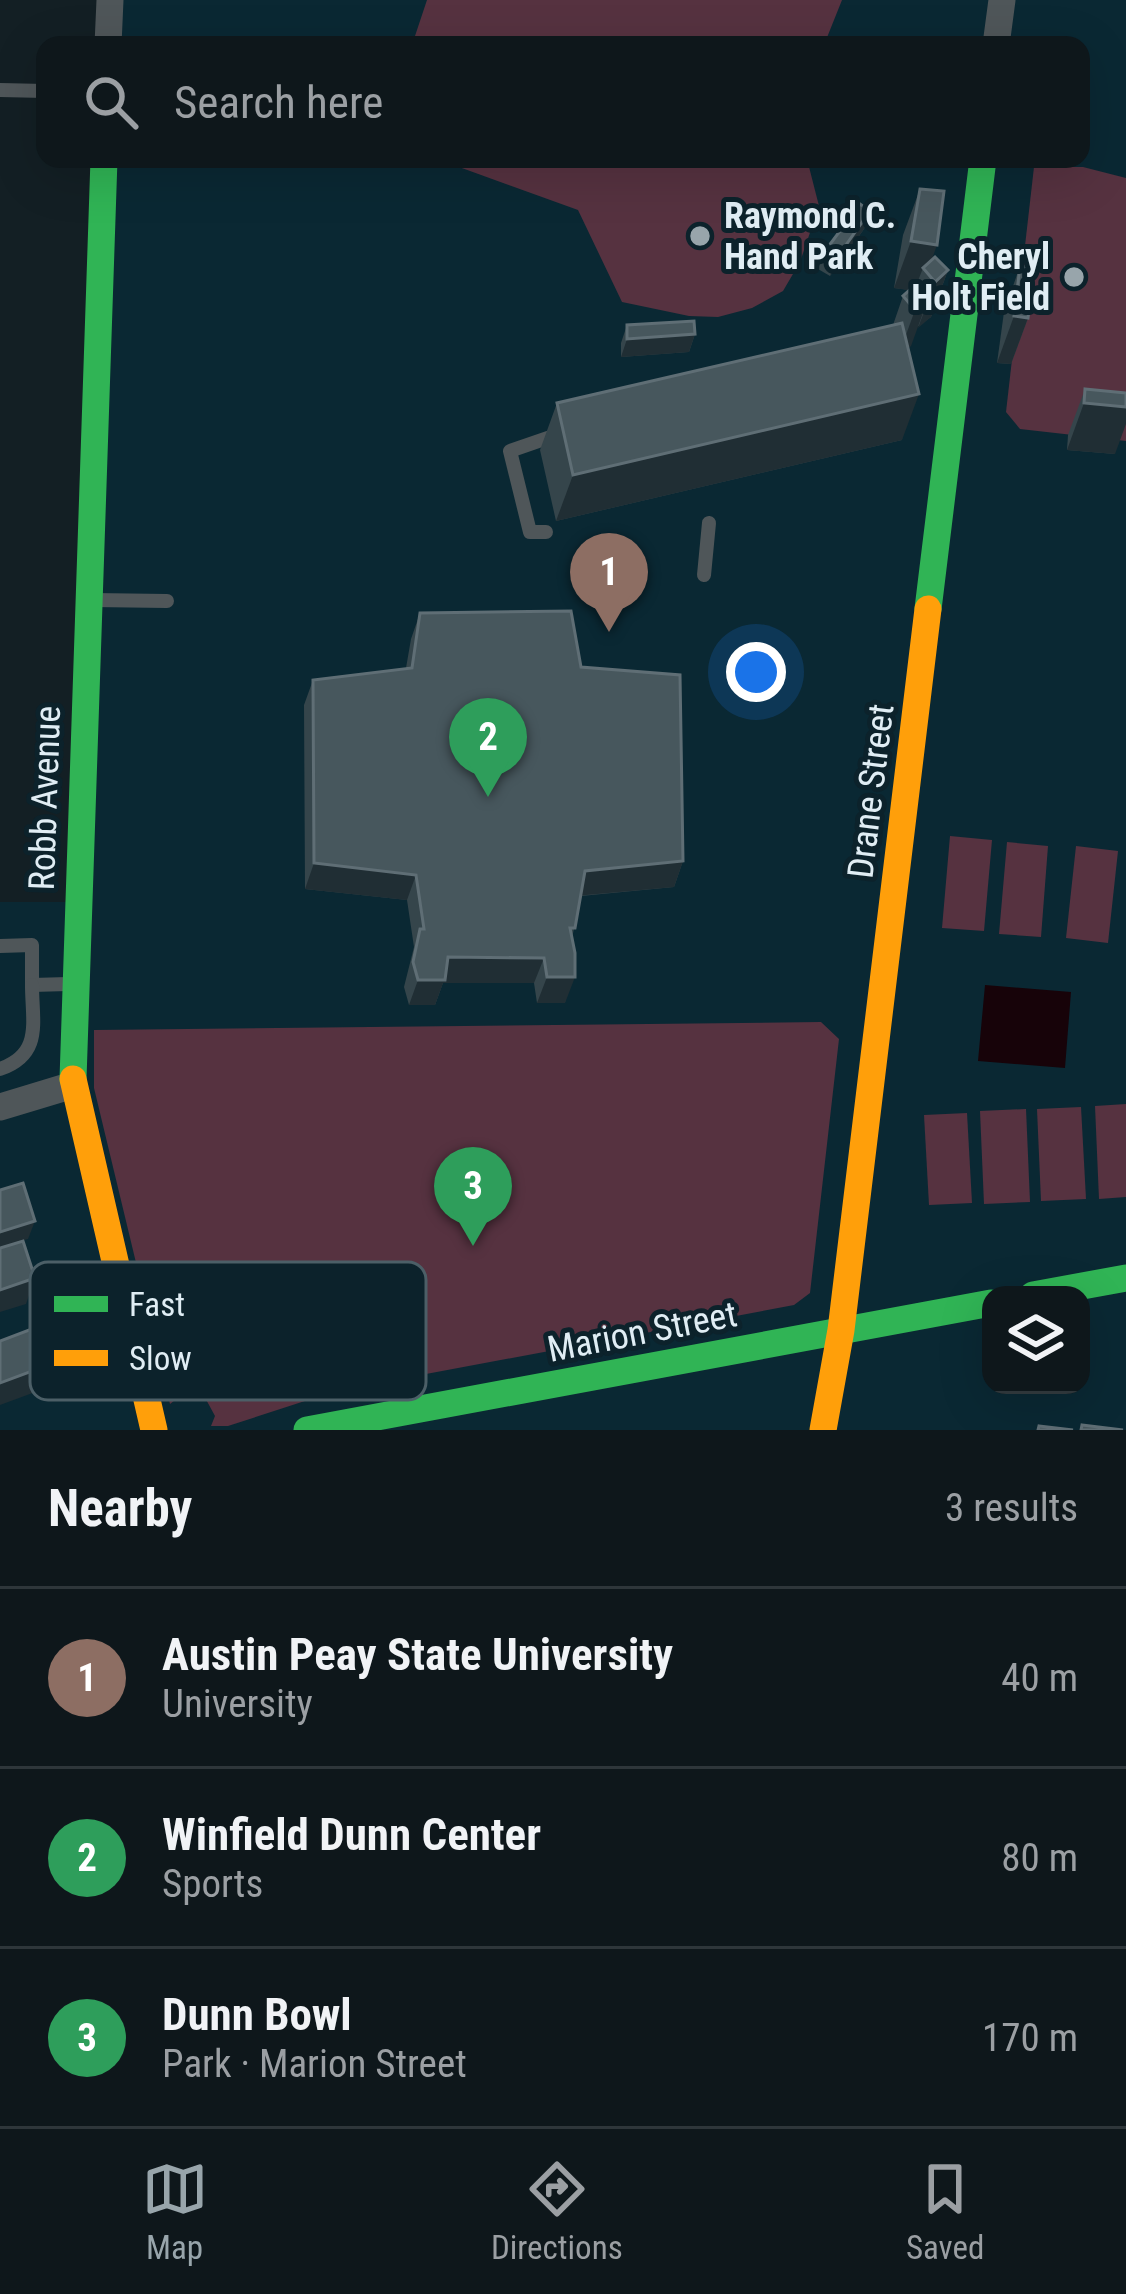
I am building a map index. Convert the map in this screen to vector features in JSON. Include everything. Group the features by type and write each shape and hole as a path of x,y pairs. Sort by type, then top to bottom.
{"street":[{"path":"108,36 110,0"},
{"path":"997,36 1002,0"},
{"name":"Robb Avenue","path":"104,168 73,1085 115,1262"},
{"name":"Drane Street","path":"824,1430 841,1330 982,168"},
{"path":"0,1107 73,1085"},
{"path":"1082,1286 1126,1278"},
{"name":"Marion Street","path":"307,1430 982,1305"},
{"name":"Robb Avenue","path":"147,1400 154,1430"}],"lane":[{"path":"0,90 36,91"},
{"path":"546,532 530,532 510,451 571,431"},
{"path":"704,575 709,523"},
{"path":"88,600 167,601"},
{"path":"0,946 32,945 33,1041 19,1062 0,1069"},
{"path":"32,985 73,984"}],"shaded area":[{"path":"119,0 1126,0 1126,1430 0,1430 0,902 81,902 112,168 1090,168 1090,36 117,36"},
{"path":"427,0 842,0 828,36 415,36"},
{"name":"Raymond C. Hand Park","path":"462,168 809,168 819,206 800,262 783,291 752,308 718,317 622,302 578,210"},
{"name":"Cheryl Holt Field","path":"1034,168 1087,168 1126,178 1126,441 1020,429 1006,412"},
{"path":"950,836 992,840 984,931 942,928"},
{"path":"1007,842 1048,846 1041,937 999,934"},
{"path":"1076,846 1118,851 1108,943 1066,938"},
{"path":"985,985 1071,992 1065,1068 978,1061"},
{"path":"821,1022 839,1039 810,1293 794,1305 426,1374 426,1262 136,1262 94,1088 94,1030"},
{"path":"1126,1104 1126,1197 1099,1199 1095,1106"},
{"path":"1081,1107 1086,1199 1041,1201 1037,1109"},
{"path":"1026,1109 1030,1202 984,1204 980,1111"},
{"path":"967,1113 972,1203 929,1205 924,1115"},
{"path":"206,1400 308,1400 228,1426 211,1426 215,1416"}],"building":[{"path":"920,189 944,191 937,245 911,241"},
{"path":"860,204 870,211 836,259 825,251"},
{"path":"935,257 948,270 935,282 923,268"},
{"path":"1020,266 1034,268 1028,318 1014,316"},
{"path":"915,285 928,299 915,310 903,296"},
{"path":"694,321 695,334 627,339 627,325"},
{"path":"902,323 919,394 573,475 557,403"},
{"path":"1085,389 1126,393 1126,407 1084,403"},
{"path":"571,611 581,667 680,675 683,861 585,871 575,928 570,928 575,977 547,977 544,958 448,957 445,980 418,980 413,962 420,929 424,929 416,875 314,863 313,680 412,668 420,613"},
{"path":"23,1183 35,1221 0,1232 0,1190"},
{"path":"23,1241 30,1280 0,1290 0,1248"},
{"path":"30,1330 30,1372 0,1383 0,1341"},
{"path":"1082,1425 1123,1430 1081,1430"}],"traffic: fast":[{"path":"73,1079 104,168"},
{"path":"928,609 982,168"},
{"path":"1082,1286 1126,1278"},
{"path":"307,1430 982,1305"}],"traffic: slow":[{"path":"823,1430 841,1330 928,609"},
{"path":"73,1079 115,1262"},
{"path":"147,1400 154,1430"}],"place":[{"name":"Raymond C. Hand Park","path":"700,236"},
{"name":"Cheryl Holt Field","path":"1074,277"},
{"name":"Austin Peay State University","path":"609,632"},
{"name":"Winfield Dunn Center","path":"488,797"},
{"name":"Dunn Bowl","path":"473,1246"}]}
